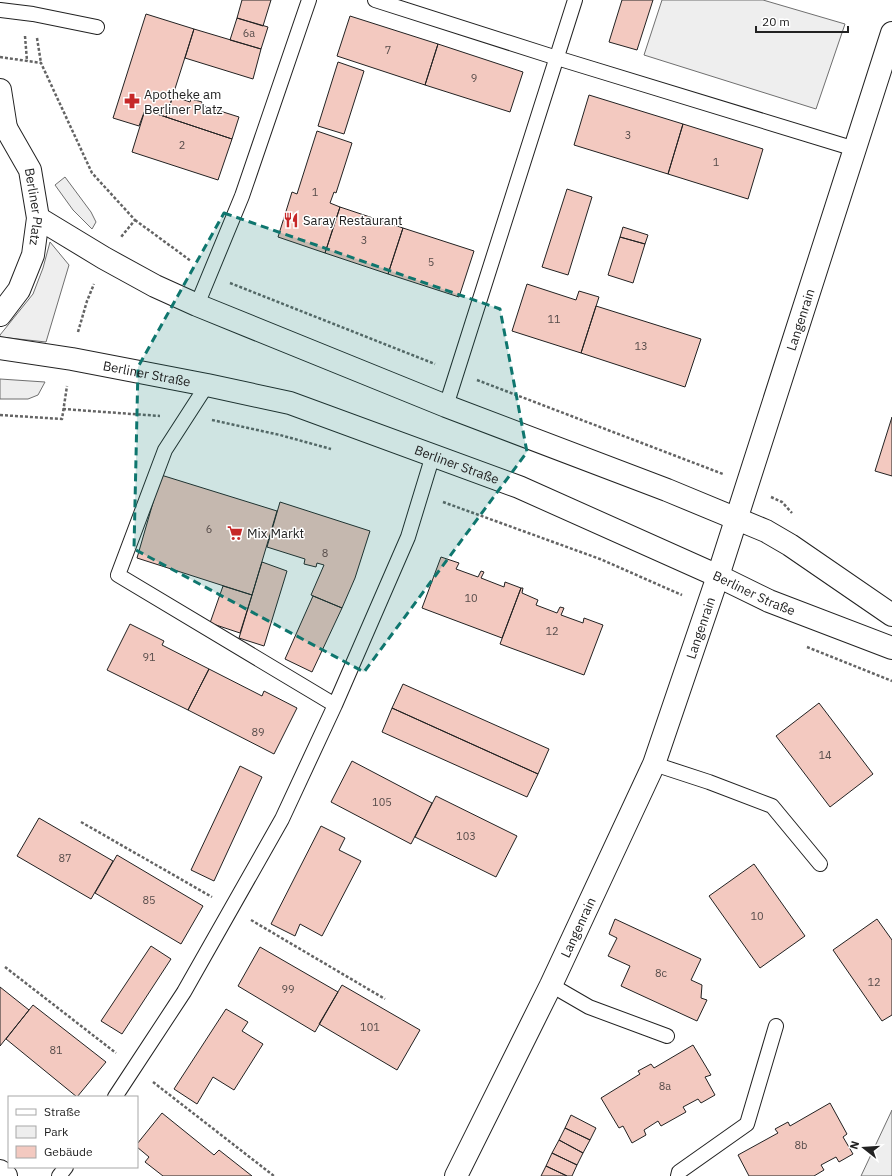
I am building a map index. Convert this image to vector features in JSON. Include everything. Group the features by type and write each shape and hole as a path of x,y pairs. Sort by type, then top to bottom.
{"street":[{"name":"Langenrain","path":"456,1176 550,985 654,764 737,518 892,33"},
{"path":"0,90 3,125"},
{"name":"Berliner Platz","path":"0,315 19,290 33,255 38,218 30,170 3,125"},
{"path":"38,218 104,258 155,286 197,306 446,406 737,518 766,531 790,545 892,615"},
{"name":"Berliner Straße","path":"0,348 72,359 208,385 290,403 519,487 718,576 769,601 892,648"},
{"path":"0,1171 6,1176"}],"lane":[{"path":"197,306 242,196 308,0"},
{"path":"375,0 557,58 855,149"},
{"path":"446,406 575,0"},
{"path":"0,10 97,27"},
{"path":"208,385 165,450 118,575 336,705"},
{"path":"116,1096 184,992 282,819 336,705 408,537 433,456"},
{"path":"654,764 709,782 772,806 820,864"},
{"path":"550,985 589,1007 667,1036"},
{"path":"678,1176 679,1172 747,1124 776,1026"},
{"path":"59,1176 65,1168"}],"path":[{"path":"0,57 41,63 92,173 135,220 104,258"},
{"path":"63,409 153,417 188,414 280,435 333,450"},
{"path":"421,494 600,560 708,606"},
{"path":"802,645 892,681"}],"highlighted area":[{"path":"224,213 500,309 527,452 364,672 134,549 138,367"}],"green space":[{"path":"662,0 763,0 845,24 816,109 644,55"},
{"path":"65,177 91,212 96,222 92,229 73,210 55,185"},
{"path":"50,242 69,265 46,342 0,337 0,335 33,294 43,268"},
{"path":"0,379 45,382 38,395 28,399 0,399"},
{"path":"892,1110 892,1176 861,1176"}],"building":[{"path":"242,0 271,0 263,26 237,18"},
{"path":"622,0 653,0 637,50 609,42"},
{"path":"146,14 194,29 166,117 145,110 139,126 113,118"},
{"path":"350,16 438,44 425,85 337,56"},
{"path":"237,18 268,27 261,49 230,40"},
{"path":"194,29 261,49 253,79 185,58"},
{"path":"438,44 523,72 510,112 425,85"},
{"path":"338,62 364,71 344,134 318,126"},
{"path":"589,95 683,124 668,174 574,145"},
{"path":"173,96 190,102 191,99 202,102 201,105 239,117 232,139 166,117"},
{"path":"145,110 232,139 218,180 132,152"},
{"path":"683,124 763,149 748,199 668,174"},
{"path":"317,131 352,143 336,193 334,192 330,203 340,207 325,253 278,237 292,192 297,194"},
{"path":"567,189 592,197 568,275 542,267"},
{"path":"340,207 403,228 388,274 325,253"},
{"path":"623,227 648,235 645,244 620,237"},
{"path":"403,228 474,251 459,297 388,274"},
{"path":"620,237 645,244 633,283 608,275"},
{"path":"527,284 576,300 579,291 599,297 581,353 512,331"},
{"path":"596,306 701,339 685,387 581,353"},
{"path":"892,417 892,476 875,471"},
{"path":"161,475 277,511 252,595 137,558"},
{"path":"280,502 370,531 355,578 342,608 311,595 324,565 317,563 316,567 304,564 305,559 267,547"},
{"path":"441,557 459,563 456,569 478,577 481,571 484,572 481,578 504,587 505,582 521,588 502,638 422,608"},
{"path":"262,562 287,571 264,646 239,638"},
{"path":"223,586 252,595 240,633 210,623"},
{"path":"521,588 523,588 522,593 538,600 536,605 557,613 560,607 564,608 561,615 583,623 584,618 603,625 584,675 500,644"},
{"path":"313,596 342,608 312,672 285,659"},
{"path":"130,624 164,641 162,645 209,669 188,710 107,670"},
{"path":"209,669 262,696 264,691 297,708 274,754 188,710"},
{"path":"403,684 549,749 538,774 392,708"},
{"path":"819,703 873,774 830,807 776,736"},
{"path":"392,708 538,774 527,797 382,732"},
{"path":"352,761 432,803 411,844 331,802"},
{"path":"240,766 262,777 214,881 191,870"},
{"path":"436,796 517,836 496,877 415,837"},
{"path":"39,818 113,861 91,899 17,856"},
{"path":"321,826 345,838 339,850 361,861 322,936 300,924 295,936 271,924"},
{"path":"117,855 203,906 181,944 95,893"},
{"path":"754,864 805,936 760,968 709,896"},
{"path":"615,919 701,959 691,980 702,985 701,998 707,1000 697,1021 621,986 630,966 608,956 617,938 609,934"},
{"path":"877,919 892,940 892,1015 882,1021 833,950"},
{"path":"151,946 171,959 122,1034 101,1021"},
{"path":"260,947 338,992 315,1032 238,986"},
{"path":"342,985 420,1030 397,1070 319,1024"},
{"path":"0,987 29,1010 0,1046"},
{"path":"33,1005 106,1062 78,1096 76,1096 6,1039"},
{"path":"226,1009 248,1022 242,1031 263,1044 234,1090 213,1077 197,1104 174,1089"},
{"path":"693,1045 711,1075 705,1077 715,1095 701,1103 698,1099 683,1107 686,1112 661,1126 658,1121 644,1130 646,1135 632,1143 623,1126 619,1128 601,1098 640,1074 638,1071 651,1064 654,1068"},
{"path":"830,1103 847,1134 843,1137 853,1154 839,1162 836,1157 821,1165 824,1170 814,1176 749,1176 738,1155 778,1133 775,1129 788,1122 790,1126"},
{"path":"162,1113 214,1155 219,1150 252,1176 163,1176 145,1162 149,1157 138,1148 138,1143"},
{"path":"571,1115 596,1128 590,1140 565,1128"},
{"path":"565,1128 590,1140 583,1153 559,1140"},
{"path":"559,1140 583,1153 577,1165 552,1153"},
{"path":"552,1153 577,1165 572,1176 567,1176 546,1166"},
{"path":"546,1166 567,1176 541,1176"}],"place":[{"name":"Apotheke am Berliner Platz","path":"132,101"},
{"name":"Saray Restaurant","path":"291,220"},
{"name":"Mix Markt","path":"235,533"}]}
